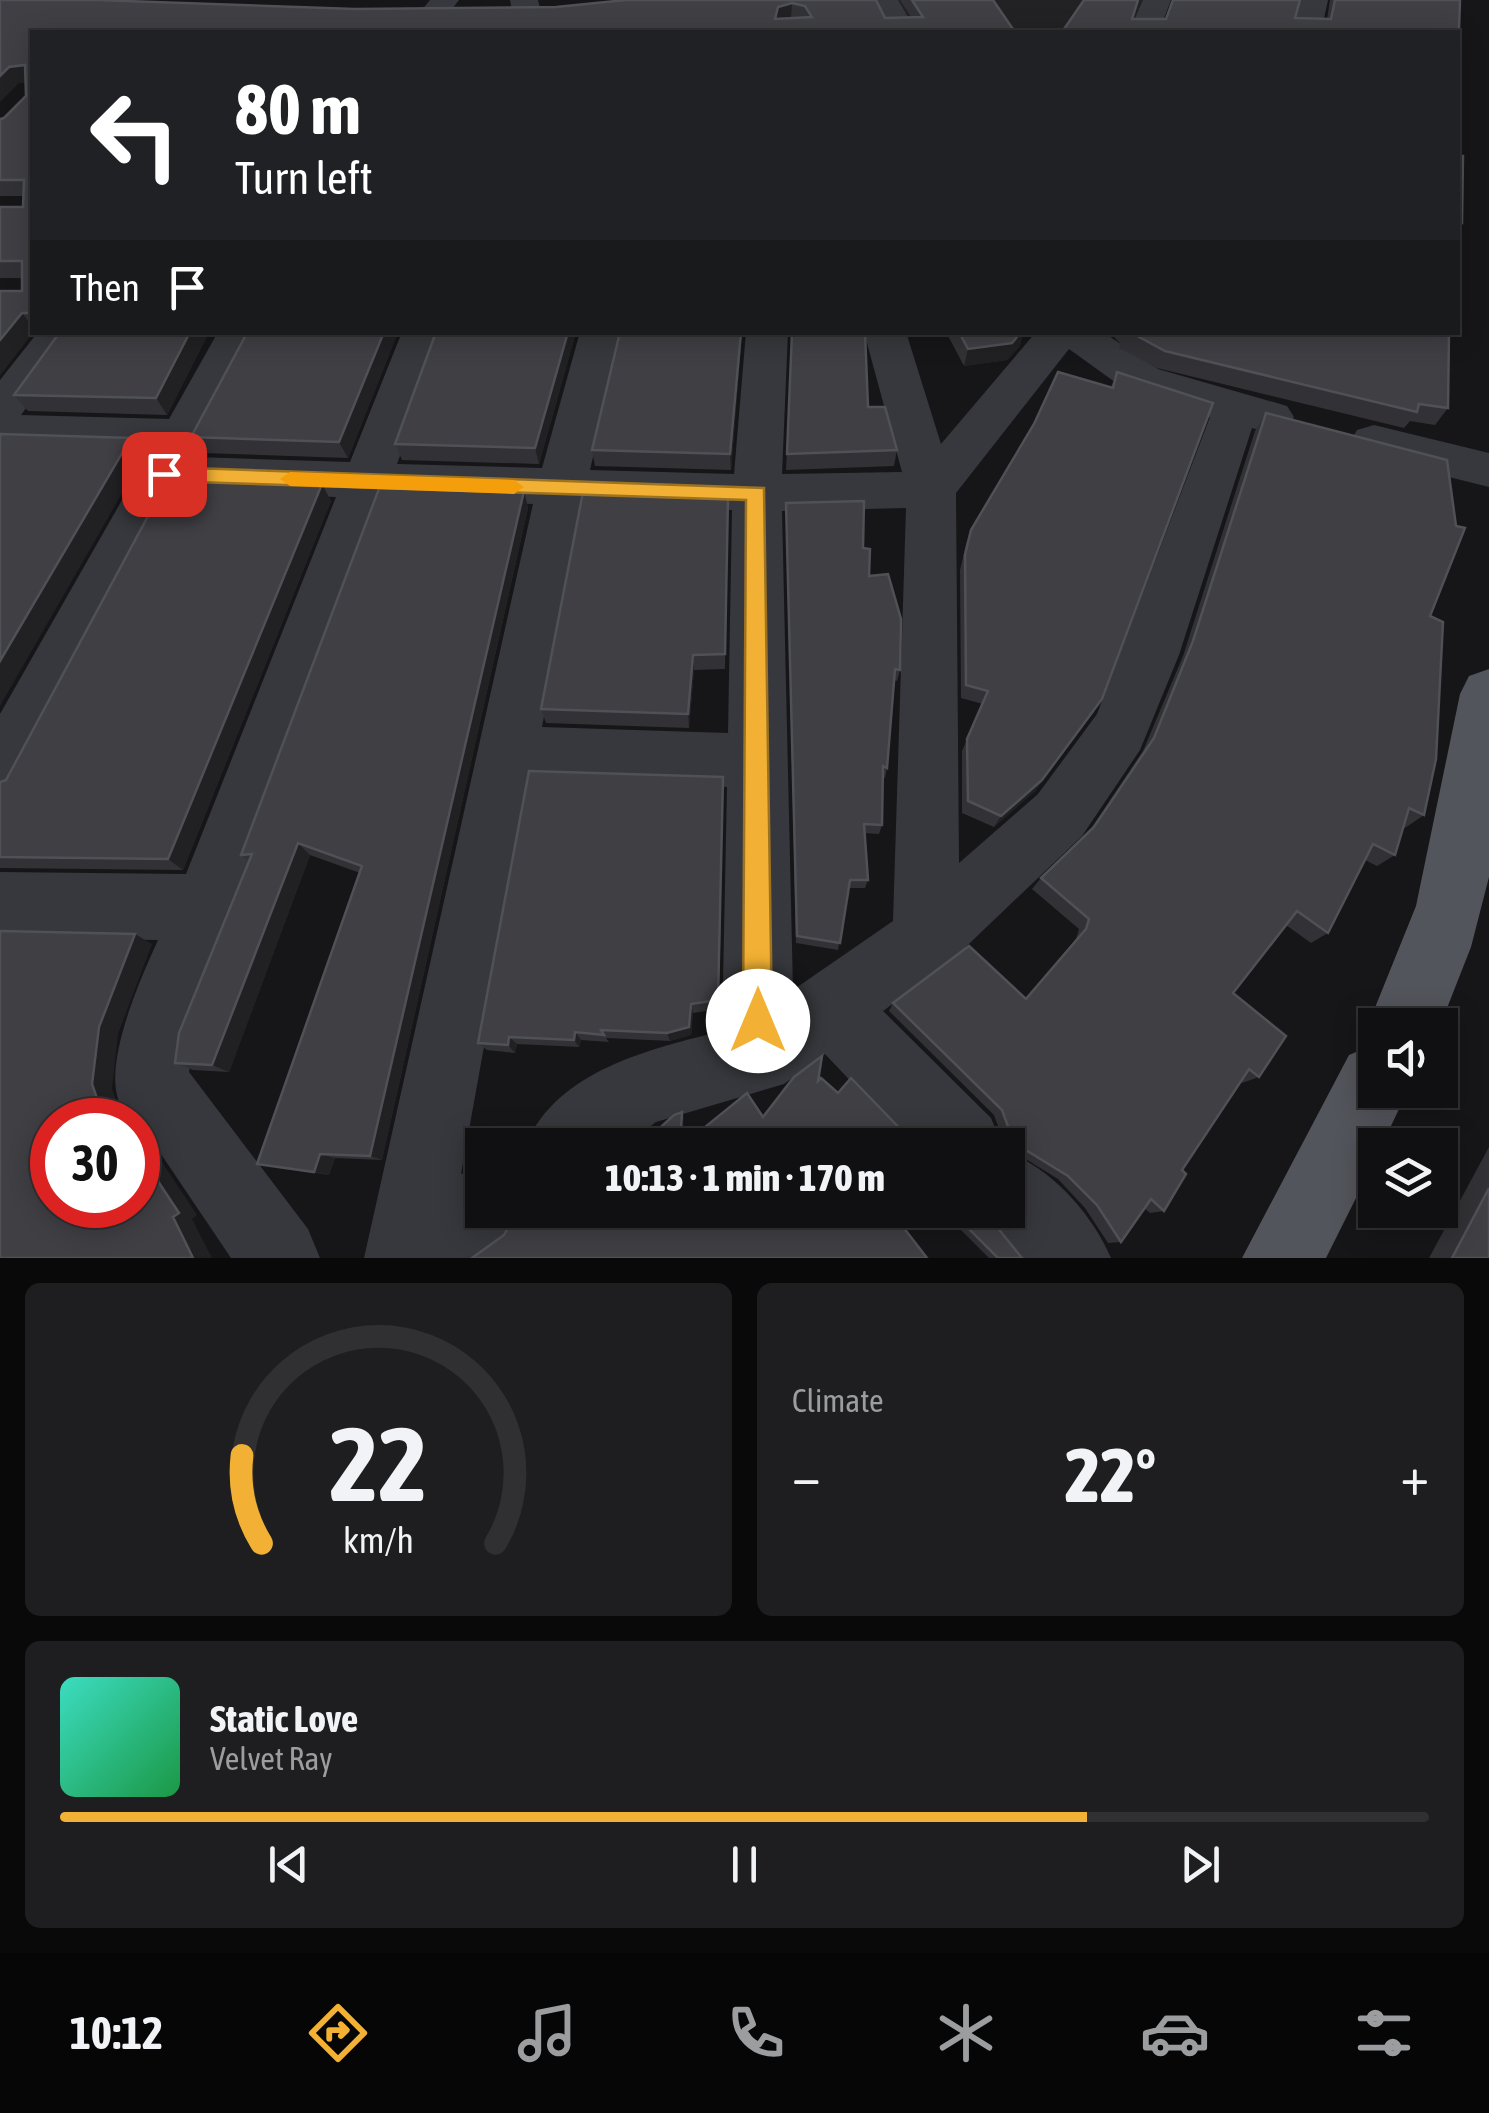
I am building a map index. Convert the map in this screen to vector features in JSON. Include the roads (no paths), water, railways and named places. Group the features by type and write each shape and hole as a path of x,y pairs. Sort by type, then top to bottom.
{"main road":[{"path":"1413,1008 1471,819 1489,694"},
{"path":"1283,1258 1361,1108"}],"street":[{"path":"884,0 901,30"},
{"path":"1145,30 1157,0"},
{"path":"1306,30 1314,0"},
{"path":"397,11 533,14"},
{"path":"59,335 2,411 175,455 366,482 756,493 931,490 1058,335"},
{"path":"0,772 238,335"},
{"path":"279,1258 191,1132 151,1084 160,1018 206,907 423,335"},
{"path":"408,1258 561,488 600,335"},
{"path":"758,1058 756,493 767,335"},
{"path":"886,335 931,490 926,938"},
{"path":"1080,335 1101,360 1142,383 1489,470"},
{"path":"587,1128 638,1090 758,1058 926,938 1060,815 1119,731 1151,655 1236,408"},
{"path":"506,753 757,761"},
{"path":"0,905 206,907"},
{"path":"830,1008 947,1128"},
{"path":"1025,1209 1070,1258"},
{"path":"408,1258 465,1218"}]}
